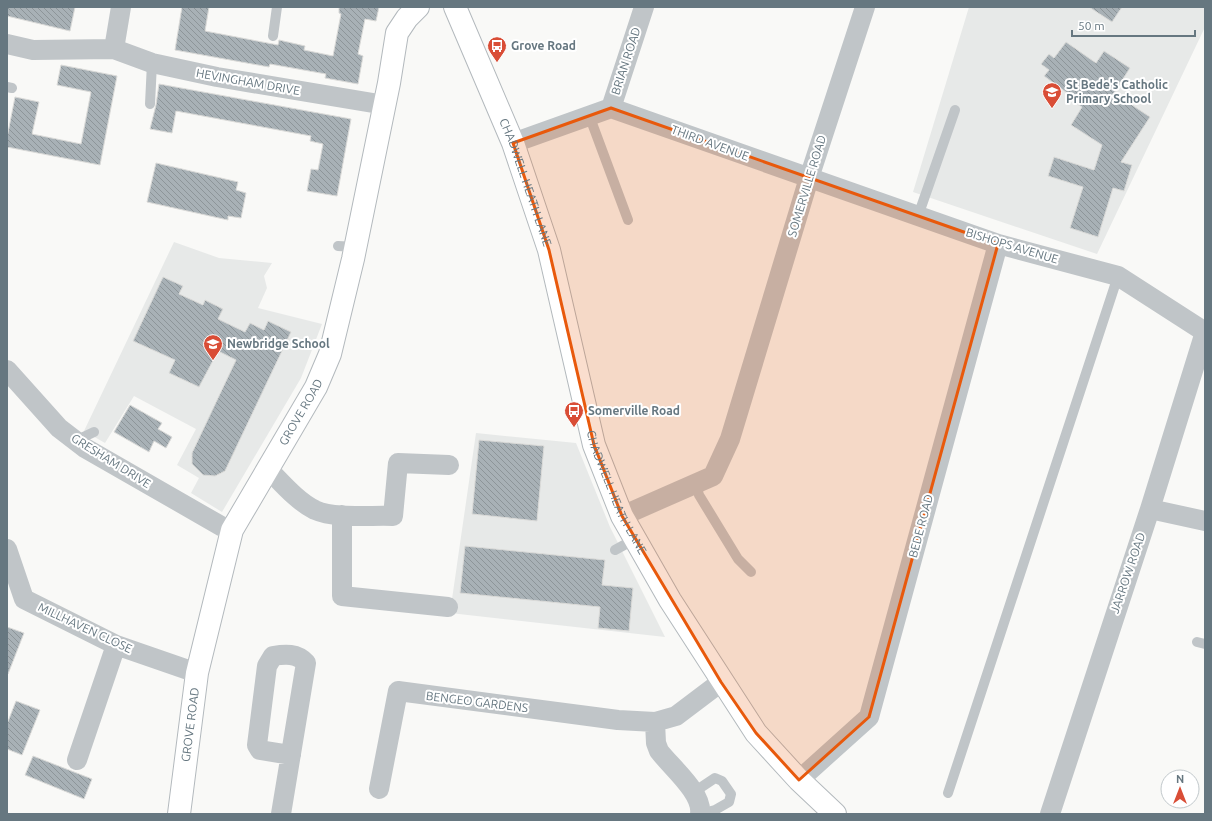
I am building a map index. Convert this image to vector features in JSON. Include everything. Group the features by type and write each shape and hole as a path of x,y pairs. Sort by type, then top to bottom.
{"street":[{"path":"7,44 33,50 114,49 121,7"},
{"name":"GROVE ROAD","path":"181,813 197,673 232,530 316,387 330,354 347,246 385,105 397,33 407,18 418,7"},
{"name":"CHADWELL HEATH LANE","path":"455,7 513,143 549,250 594,446 622,516 670,600 721,682 756,733 799,780 835,814"},
{"name":"BRIAN ROAD","path":"513,143 611,108 644,7"},
{"name":"SOMERVILLE ROAD","path":"622,516 713,476 730,439 809,178 865,7"},
{"name":"HEVINGHAM DRIVE","path":"114,49 152,63 217,77 385,105"},
{"name":"THIRD AVENUE","path":"611,108 809,178"},
{"name":"BISHOPS AVENUE","path":"809,178 998,244 1118,276 1205,332"},
{"name":"BEDE ROAD","path":"799,780 869,717 998,244"},
{"name":"JARROW ROAD","path":"1050,814 1150,509 1205,332"},
{"name":"GRESHAM DRIVE","path":"7,370 59,428 85,448 221,526 232,530"},
{"path":"268,469 301,500 316,510 342,515 393,516 398,463 449,465"},
{"path":"1150,509 1205,521"},
{"path":"342,515 342,596 448,607"},
{"name":"MILLHAVEN CLOSE","path":"8,554 24,599 116,645 197,673"},
{"path":"77,760 116,645"},
{"path":"281,814 291,755 306,663 300,657 285,654 273,656 267,666 257,745 260,750 291,755"},
{"path":"700,814 694,792 659,751 656,743 655,722 676,716 721,682"},
{"name":"BENGEO GARDENS","path":"379,789 398,692 618,720 655,722"}],"lane":[{"path":"273,36 277,7"},
{"path":"150,104 152,63"},
{"path":"918,216 955,110"},
{"path":"589,115 628,220"},
{"path":"948,793 1118,276"},
{"path":"76,440 94,432"},
{"path":"696,484 699,495 738,559 751,572"},
{"path":"615,550 635,539"},
{"path":"694,792 715,778 722,781 731,794 730,802 715,810 700,814"}],"highlighted area":[{"path":"611,108 998,244 869,717 799,780 756,733 721,682 622,516 594,445 549,250 513,143"}],"shaded area":[{"name":"St Bede's Catholic Primary School","path":"969,7 1205,7 1205,27 1097,254 913,192"},
{"name":"Newbridge School","path":"174,242 219,258 272,263 264,276 267,288 258,308 322,324 301,378 222,512 191,493 199,478 177,465 196,429 134,396 105,443 84,431"},
{"path":"476,433 576,443 610,527 665,637 450,613"}],"building":[{"path":"7,7 75,7 70,31 7,16"},
{"path":"182,7 209,7 205,31 278,45 279,40 305,46 304,50 333,56 341,14 339,13 339,7 379,7 376,21 365,19 358,54 363,56 358,84 325,78 326,74 270,64 269,67 175,50"},
{"path":"1089,7 1122,7 1112,22"},
{"path":"1066,42 1096,63 1104,51 1130,68 1114,93 1150,117 1121,162 1132,165 1124,191 1113,188 1098,237 1070,228 1083,187 1048,176 1054,157 1094,170 1102,145 1071,125 1082,107 1072,101 1074,98 1044,76 1049,70 1041,64 1049,54 1054,58"},
{"path":"61,65 117,76 100,165 7,147 7,138 15,97 39,102 32,134 81,144 91,92 57,85"},
{"path":"159,84 351,119 337,196 307,191 311,169 318,170 323,144 310,141 311,136 176,111 172,133 150,129"},
{"path":"156,163 238,182 236,190 246,193 241,218 228,216 228,220 147,202"},
{"path":"163,277 183,286 179,294 203,305 205,300 223,309 218,319 245,332 250,323 264,330 268,321 291,332 225,471 215,476 203,475 192,464 192,453 236,360 218,351 199,387 169,373 175,360 133,341"},
{"path":"130,405 162,423 158,429 172,437 166,448 154,441 149,452 114,432"},
{"path":"479,440 544,446 537,521 472,514"},
{"path":"465,546 605,560 602,585 633,588 629,631 598,628 600,607 460,593"},
{"path":"7,627 24,633 8,674 7,674"},
{"path":"16,701 40,710 22,755 7,749 7,724"},
{"path":"33,756 92,779 84,799 25,775"}],"place":[{"name":"Grove Road","path":"497,63"},
{"name":"St Bede's Catholic Primary School","path":"1052,109"},
{"name":"Newbridge School","path":"213,361"},
{"name":"Somerville Road","path":"574,428"}]}
